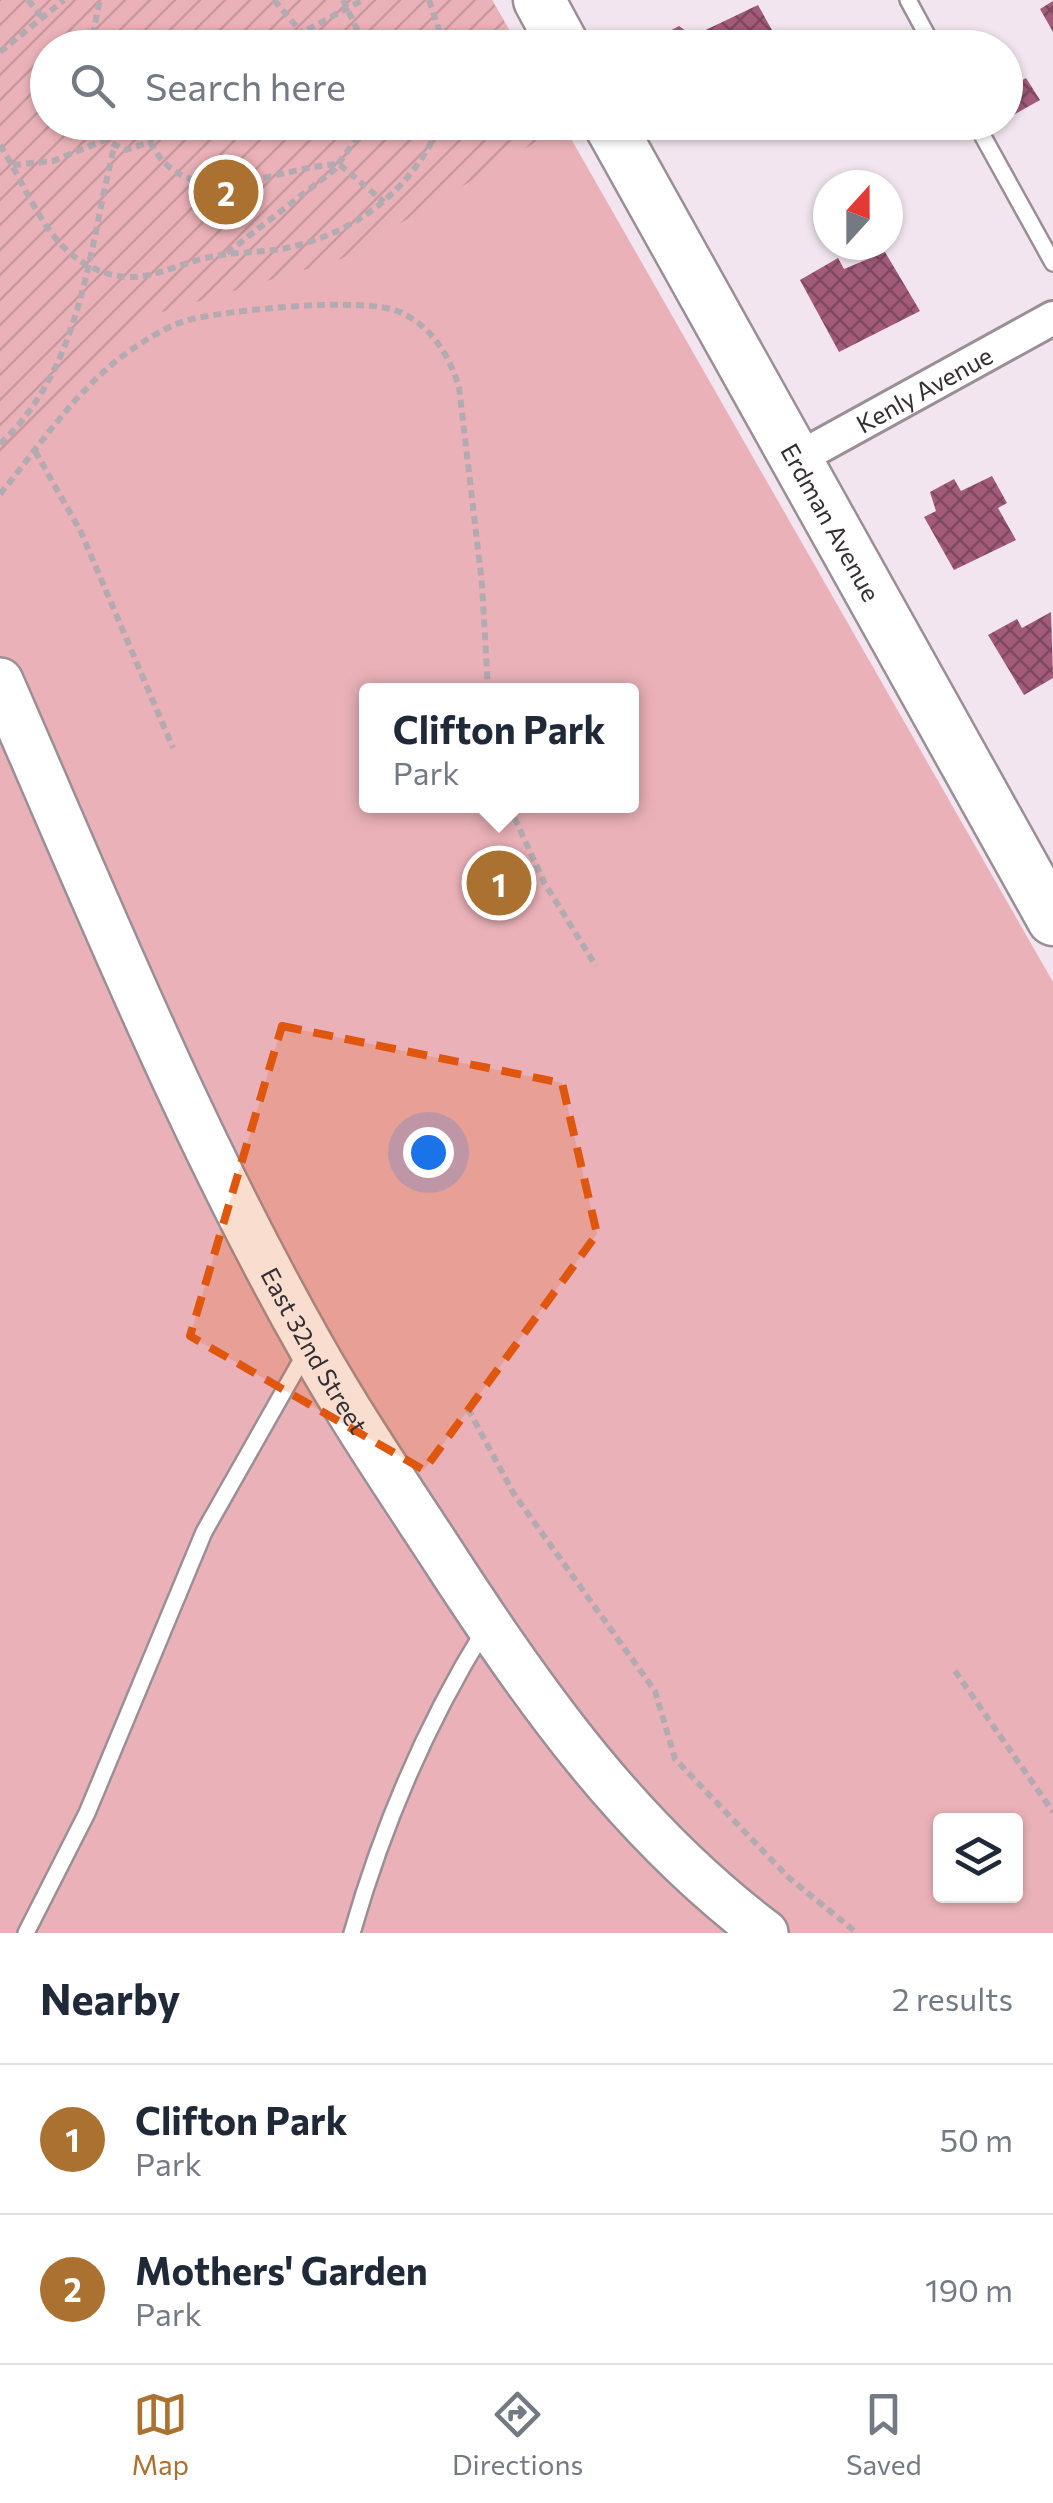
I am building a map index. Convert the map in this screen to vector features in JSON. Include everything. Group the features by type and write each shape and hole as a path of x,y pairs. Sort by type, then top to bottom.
{"main road":[{"path":"539,0 556,30"},
{"name":"Erdman Avenue","path":"618,140 1053,920"}],"street":[{"name":"Kenly Avenue","path":"797,459 1053,318"},
{"name":"East 32nd Street","path":"0,681 190,1110 310,1346 488,1626 563,1731 624,1806 676,1861 765,1933"}],"lane":[{"path":"908,0 924,30"},
{"path":"986,140 1053,263"},
{"path":"26,1933 66,1861 204,1532 310,1346"},
{"path":"352,1933 383,1836 419,1748 488,1626"}],"path":[{"path":"28,0 42,17"},
{"path":"0,52 64,0"},
{"path":"94,30 100,0"},
{"path":"274,0 299,30"},
{"path":"343,0 359,30"},
{"path":"307,30 363,0"},
{"path":"429,0 438,30"},
{"path":"13,165 53,161 105,140 114,148 126,150 150,142 159,160 176,173 212,184 339,164 384,202"},
{"path":"226,254 339,164 356,140"},
{"path":"0,146 62,248 87,265 132,279 226,254 320,240 384,202 422,162 433,140"},
{"path":"0,444 20,426 57,369 74,324 102,219 114,148"},
{"path":"0,494 76,400 125,356 186,320 329,305 376,306 399,311 438,342 450,360 458,387 482,584 488,683"},
{"path":"35,451 81,532 173,748"},
{"path":"513,813 545,884 596,966"},
{"path":"468,1409 514,1494 655,1692 675,1759 788,1877 857,1933"},
{"path":"954,1671 1053,1812"}],"highlighted area":[{"path":"282,1026 562,1083 597,1234 424,1470 190,1336"}],"shaded area":[{"path":"0,0 492,0 509,30 30,30 30,140 572,140 1053,982 1053,1933 0,1933"},
{"path":"0,0 492,0 509,30 30,30 30,140 539,140 341,259 135,320 0,455"}],"building":[{"path":"1053,1 1053,32 1040,9"},
{"path":"758,5 772,30 706,30"},
{"path":"1026,78 1040,100 1023,110"},
{"path":"835,260 839,260 844,269 866,260 890,260 920,311 839,352 800,280"},
{"path":"992,476 1007,503 998,508 1016,540 954,570 924,517 936,511 930,492 954,479 961,491"},
{"path":"1051,612 1053,678 1024,695 988,635 1017,619 1022,628"}],"place":[{"name":"Mothers' Garden","path":"226,192"},
{"name":"Clifton Park","path":"499,883"}]}
